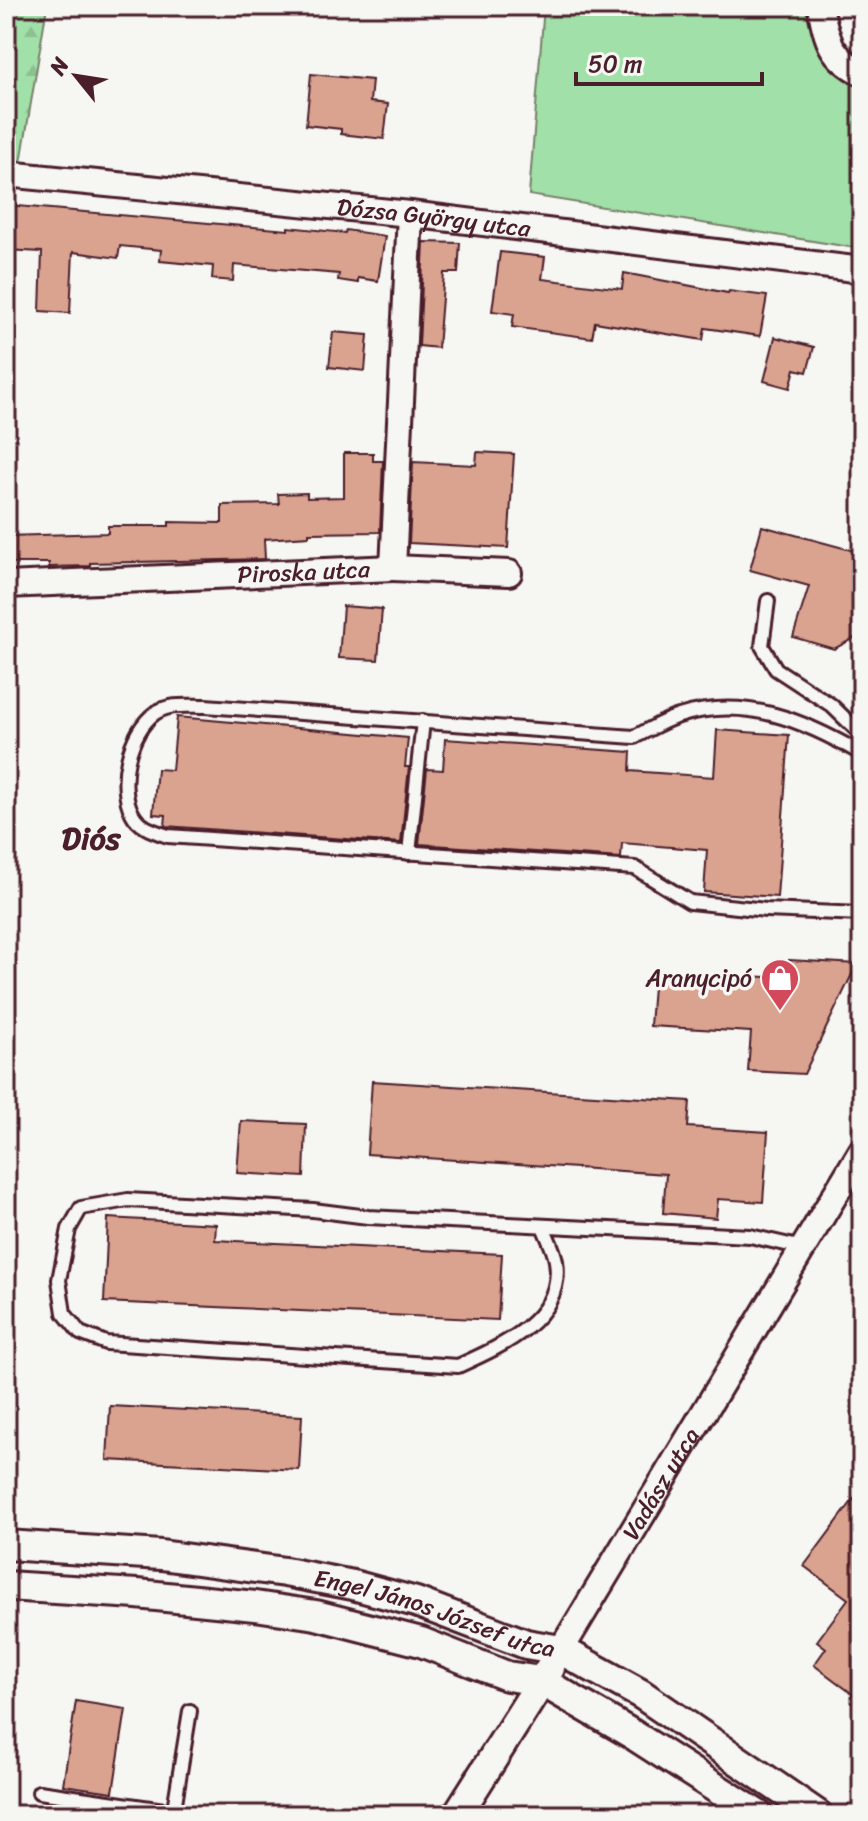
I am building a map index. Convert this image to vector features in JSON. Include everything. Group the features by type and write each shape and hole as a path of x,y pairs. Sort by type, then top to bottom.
{"street":[{"path":"821,12 833,53 847,66 862,73"},
{"name":"Dózsa György utca","path":"6,174 410,214 862,270"},
{"name":"Piroska utca","path":"6,585 393,568 410,214"},
{"path":"393,568 509,573"},
{"name":"Vadász utca","path":"457,1815 561,1650 862,1150"},
{"name":"Engel János József utca","path":"6,1545 161,1555 285,1572 404,1599 526,1644 561,1650 641,1694 818,1815"},
{"name":"Engel János József utca","path":"6,1586 137,1594 316,1615 421,1642 507,1676 541,1681 632,1734 758,1815"}],"lane":[{"path":"768,601 762,646 776,669 831,705 862,735"},
{"path":"862,754 796,720 771,712 725,708 680,715 634,737 171,706 154,714 140,731 126,770 126,794 132,814 146,829 168,836 635,868 690,902 766,910 862,914"},
{"path":"409,853 423,721"},
{"path":"543,1226 556,1260 556,1287 538,1318 507,1343 458,1366 106,1343 80,1333 64,1313 59,1280 69,1229 81,1208 128,1200 313,1210 368,1217 750,1236 803,1248"},
{"path":"173,1813 190,1711"},
{"path":"39,1792 199,1815"}],"green space":[{"path":"6,6 47,6 21,163 6,161"},
{"path":"544,6 820,6 819,35 862,70 862,249 529,195"}],"building":[{"path":"311,74 372,80 370,102 388,104 384,139 341,134 341,129 306,125"},
{"path":"6,205 288,230 288,227 345,233 346,230 385,236 378,281 358,278 358,283 338,280 339,274 234,265 233,281 212,279 213,266 160,261 161,250 120,246 118,258 73,252 70,313 40,311 42,252 6,250"},
{"path":"424,242 460,243 458,273 444,273 438,348 419,346"},
{"path":"500,252 545,257 542,279 622,289 624,273 728,293 767,296 760,336 705,328 703,340 595,322 592,338 512,327 514,314 492,311"},
{"path":"333,332 368,335 365,371 329,367"},
{"path":"775,337 814,347 807,372 795,369 790,388 764,381"},
{"path":"477,452 514,454 508,548 409,543 413,462 476,465"},
{"path":"344,453 373,453 373,461 383,461 380,532 309,533 309,536 264,539 265,559 90,563 90,566 49,567 49,563 6,563 6,536 108,533 108,526 169,526 169,522 222,523 222,505 279,504 278,494 307,493 307,498 344,497"},
{"path":"762,526 862,553 862,634 834,649 793,637 809,586 750,570"},
{"path":"343,606 382,609 378,660 339,658"},
{"path":"177,717 408,738 405,767 409,767 401,843 165,826 166,815 153,814 157,769 172,770"},
{"path":"717,730 789,735 777,897 704,892 707,850 622,843 621,858 419,844 427,769 443,770 445,739 631,752 630,771 714,777"},
{"path":"789,960 857,964 804,1074 748,1071 751,1032 650,1026 654,972 789,978"},
{"path":"372,1081 690,1101 688,1127 768,1132 763,1202 718,1199 716,1218 663,1213 666,1174 367,1154"},
{"path":"241,1121 306,1124 304,1177 237,1173"},
{"path":"108,1218 216,1224 215,1240 502,1254 498,1320 104,1302"},
{"path":"110,1406 302,1416 299,1470 107,1460"},
{"path":"862,1488 862,1701 814,1665 826,1648 817,1641 848,1599 804,1566"},
{"path":"76,1701 126,1709 113,1792 63,1785"}],"waterway":[{"path":"824,6 862,12"}],"place":[{"name":"Aranycipó","path":"780,1012"}],"district":[{"name":"Diós","path":"91,838"}]}
